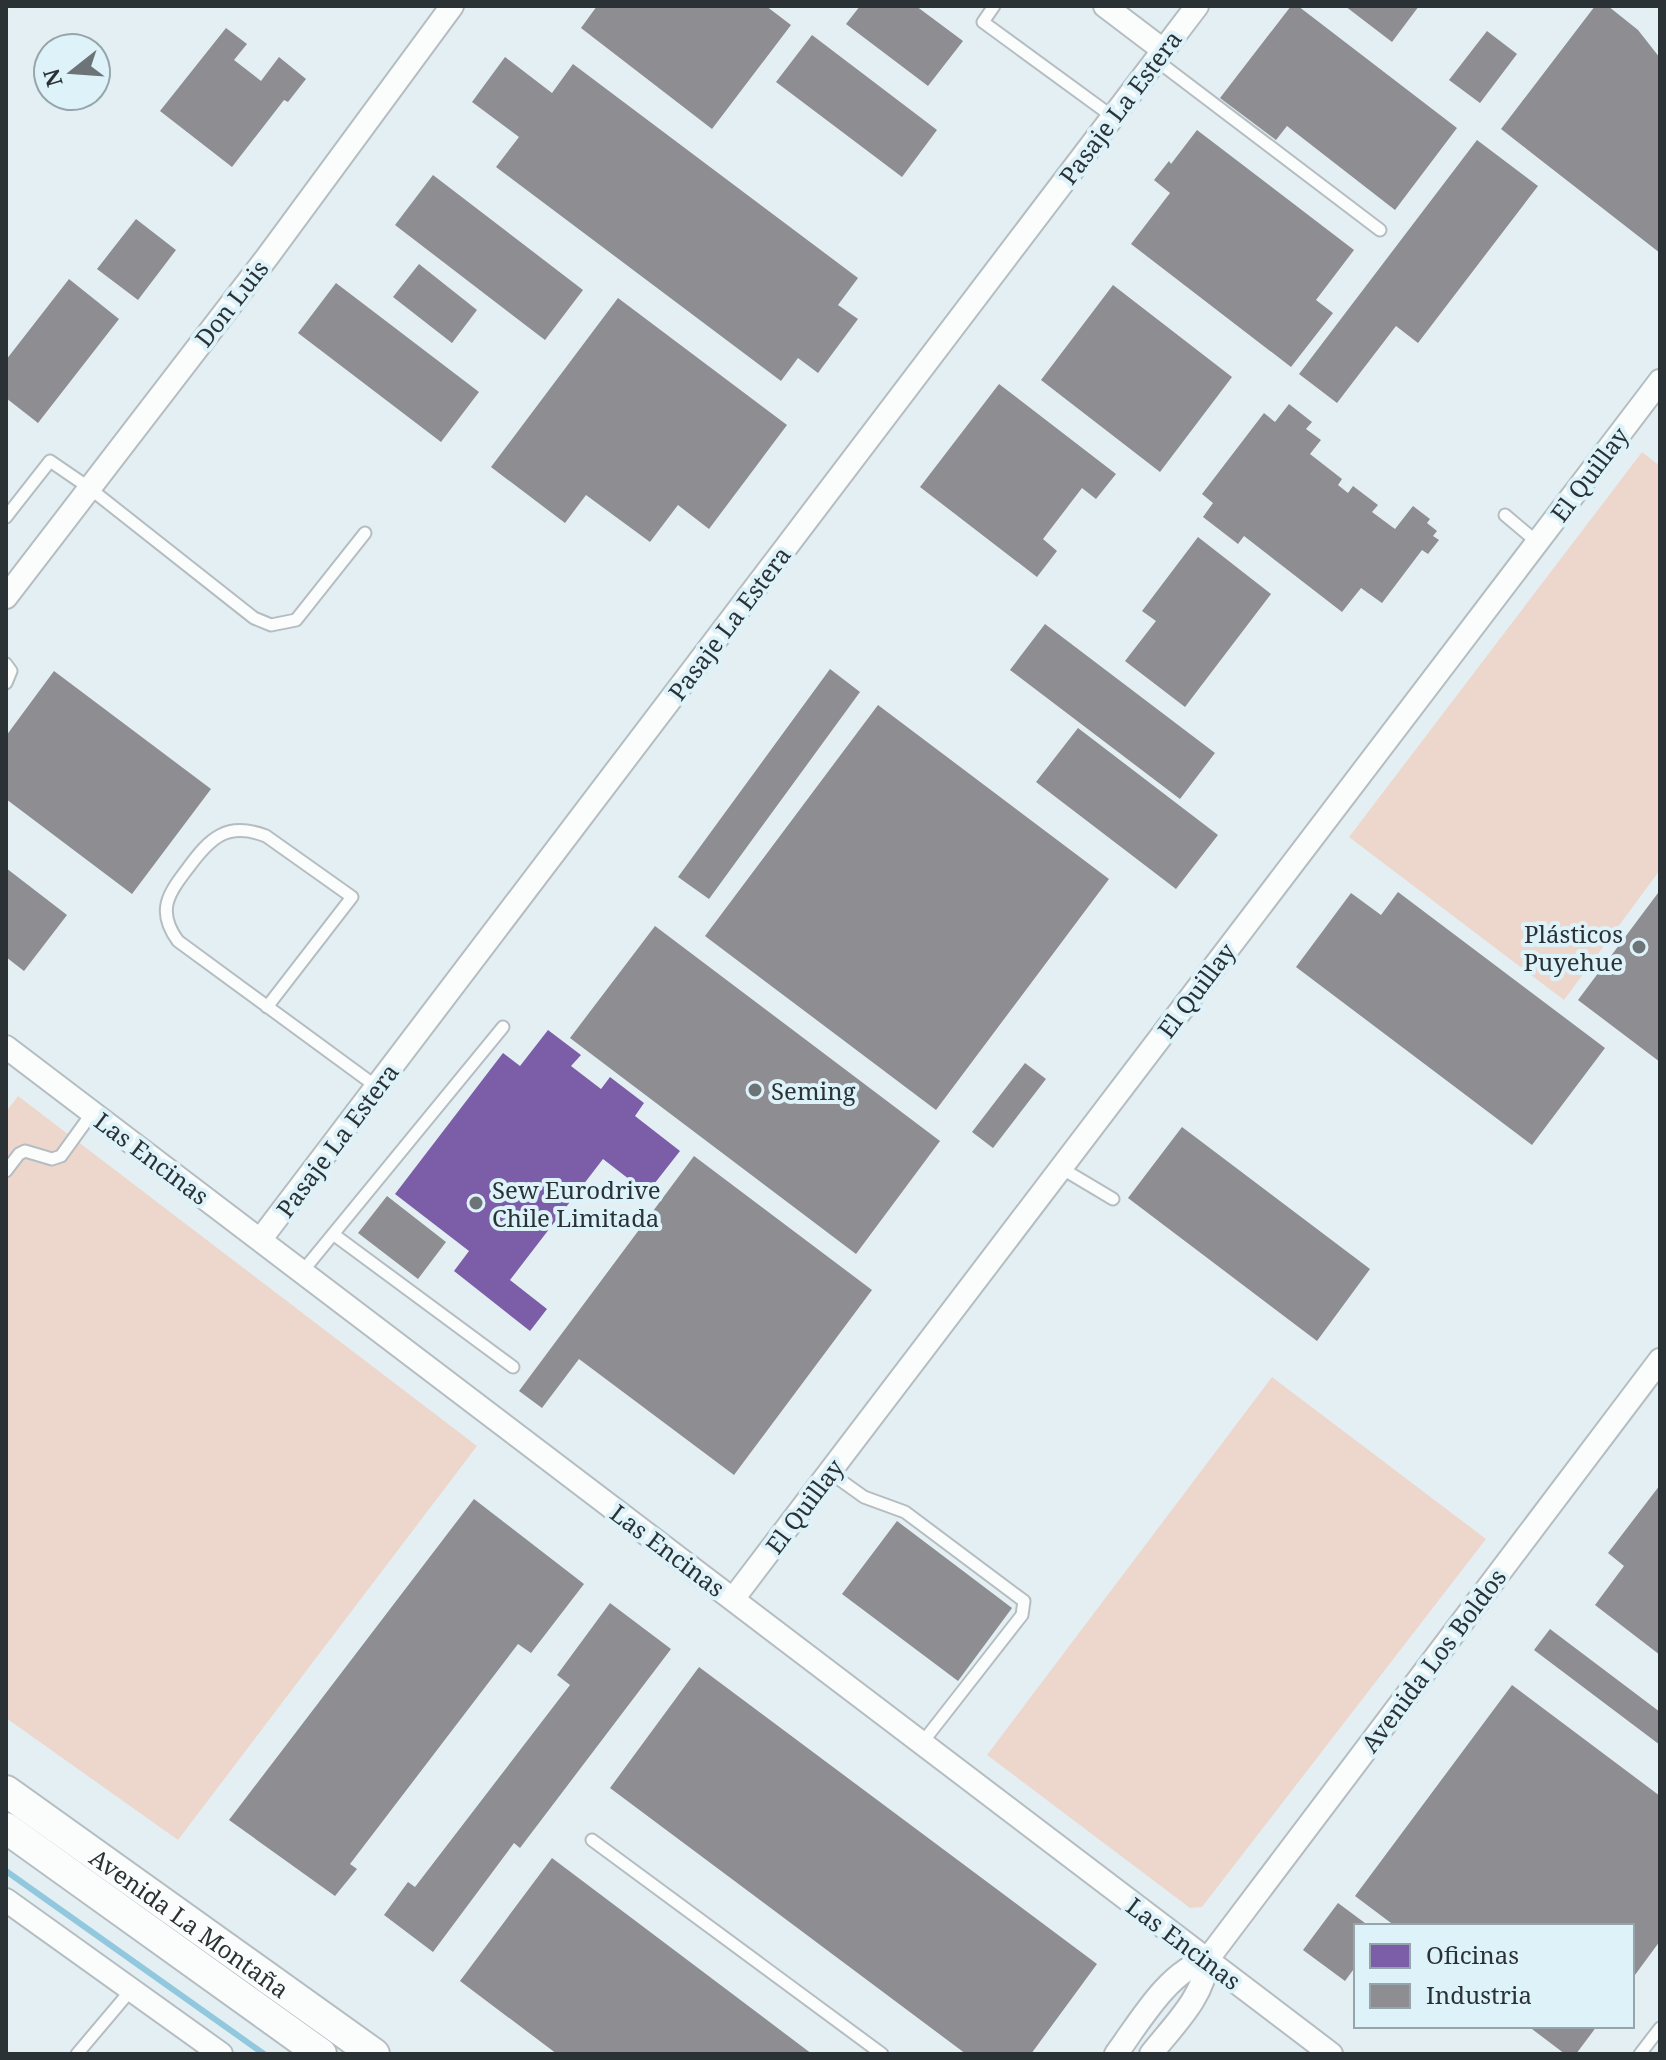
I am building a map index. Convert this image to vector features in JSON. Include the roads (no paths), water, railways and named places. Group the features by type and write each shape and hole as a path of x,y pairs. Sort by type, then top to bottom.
{"main road":[{"name":"Avenida La Montaña","path":"6,1791 374,2054"},
{"name":"Avenida La Montaña","path":"6,1828 321,2054"}],"street":[{"name":"Don Luis","path":"6,597 268,256 452,6"},
{"path":"1105,6 1160,55"},
{"name":"Pasaje La Estera","path":"260,1240 1197,6"},
{"name":"El Quillay","path":"733,1599 1660,381"},
{"name":"Las Encinas","path":"6,1047 1331,2054"},
{"name":"Avenida Los Boldos","path":"1116,2054 1178,1974 1207,1960 1660,1360"},
{"path":"6,1900 221,2054"},
{"name":"Avenida Los Boldos","path":"1151,2054 1197,1993 1205,1977 1207,1960"}],"lane":[{"path":"994,6 983,22 1113,117"},
{"path":"1160,55 1380,230"},
{"path":"6,517 50,461 88,487 254,618 271,625 296,620 365,533"},
{"path":"1505,515 1537,542"},
{"path":"6,664 11,671 6,683"},
{"path":"267,1007 352,897 266,836 254,831 229,831 205,845 169,893 166,903 168,924 178,941 267,1007 377,1087"},
{"path":"302,1272 503,1027"},
{"path":"6,1171 25,1151 52,1159 61,1156 92,1113"},
{"path":"1061,1168 1113,1199"},
{"path":"333,1234 513,1367"},
{"path":"829,1472 864,1497 905,1512 1024,1601 1022,1615 922,1743"},
{"path":"592,1840 882,2054"},
{"path":"77,2054 131,1990"},
{"path":"1640,2054 1660,2028"}],"waterway":[{"path":"6,1871 264,2054"}],"place":[{"name":"Plásticos Puyehue","path":"1639,947"},
{"name":"Seming","path":"755,1090"},
{"name":"Sew Eurodrive Chile Limitada","path":"476,1203"}]}
